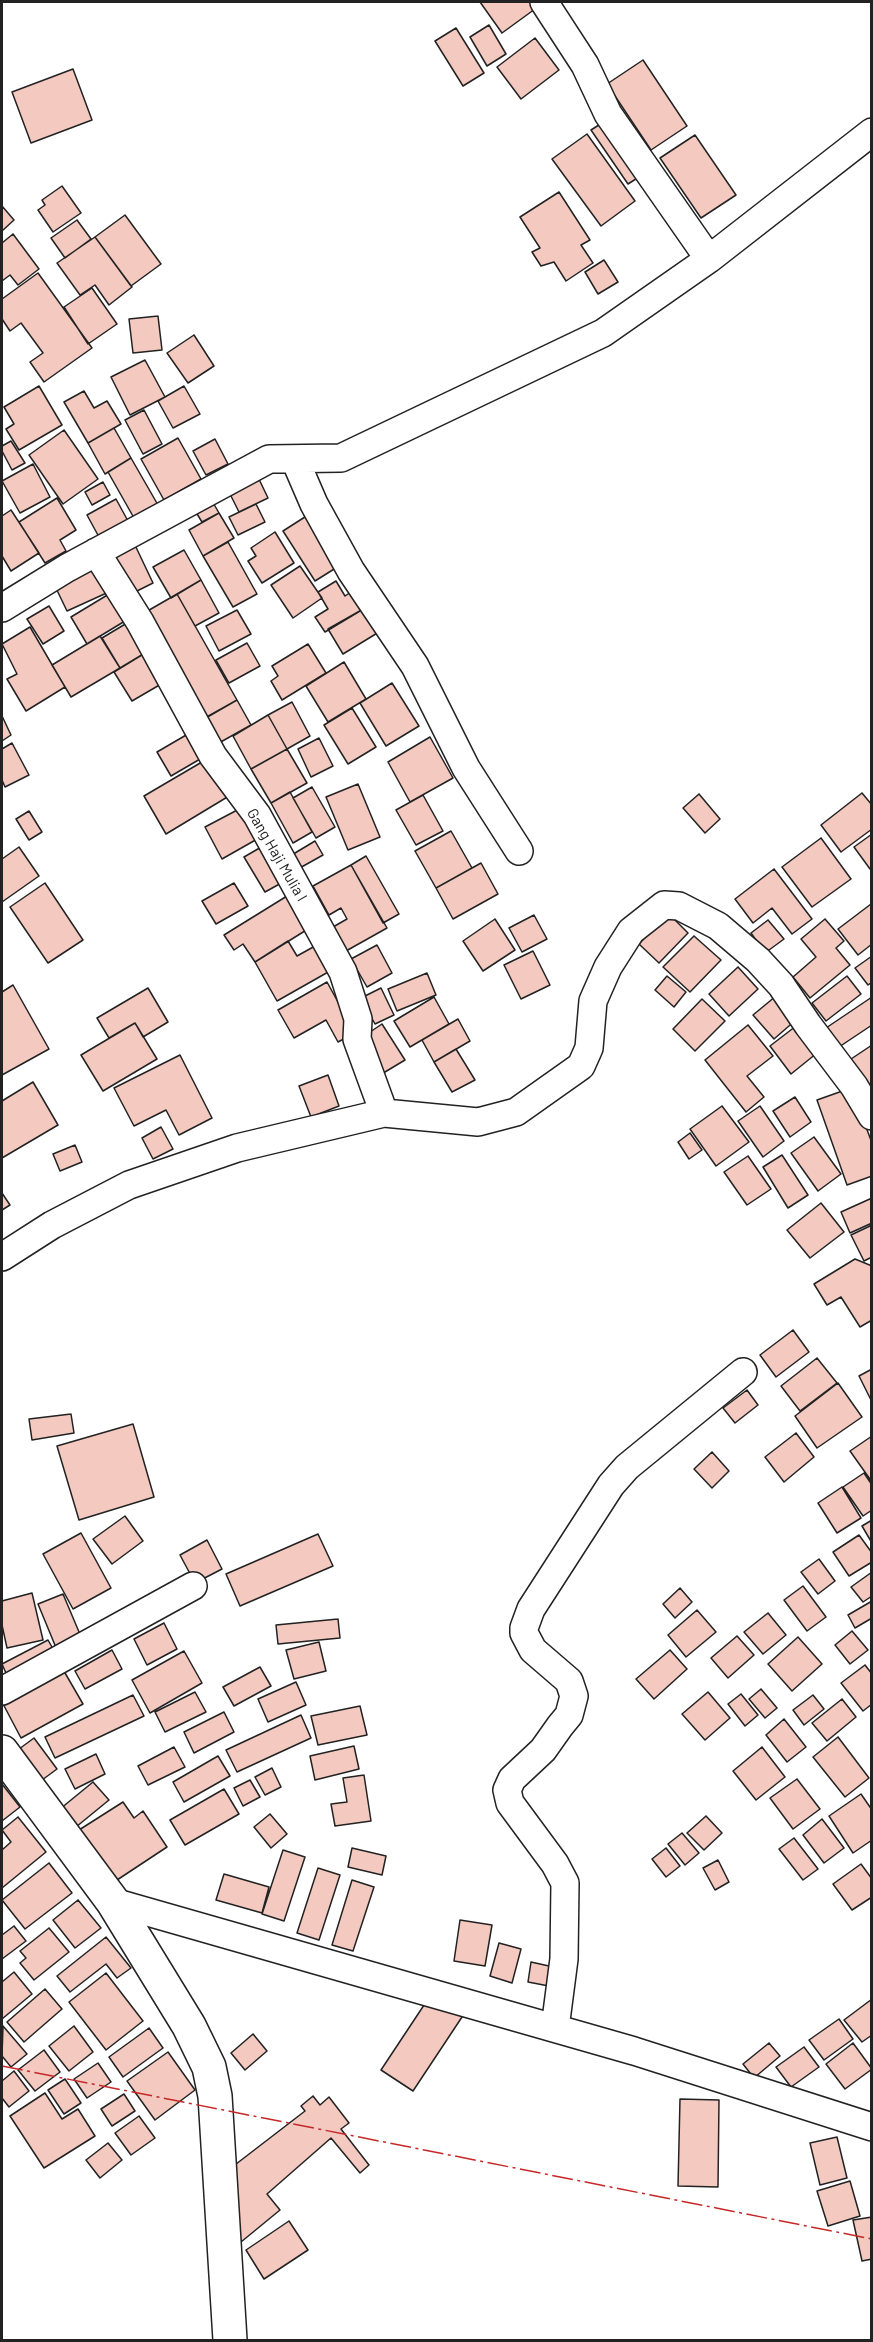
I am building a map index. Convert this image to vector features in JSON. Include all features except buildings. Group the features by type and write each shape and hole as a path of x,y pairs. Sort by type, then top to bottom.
{"street":[{"path":"544,2 590,75 608,114 708,259"},
{"path":"2,608 96,552 269,459 341,458 603,333 708,259 872,132"},
{"path":"295,460 305,487 351,571 415,666 466,768 519,851"},
{"name":"Gang Haji Mulia I","path":"96,552 140,622 213,756 257,815 343,972 358,1019 357,1039 384,1113"},
{"path":"2,1257 52,1225 129,1185 237,1148 384,1113 478,1122 501,1118 516,1112 581,1066 589,1048 593,1000 608,967 631,931 664,905 679,906 718,926 758,960 781,985 854,1086 872,1116"},
{"path":"555,2028 564,1959 565,1883 555,1864 510,1803 507,1790 512,1779 543,1750 568,1715 574,1696 569,1681 533,1650 524,1633 524,1628 531,1609 611,1485 627,1467 743,1372"},
{"path":"2,1691 193,1586"},
{"path":"2,1752 113,1902 189,2026 209,2067 215,2096 230,2340"},
{"path":"113,1902 634,2051 872,2127"}],"power":[{"path":"2,2066 872,2239"}]}
